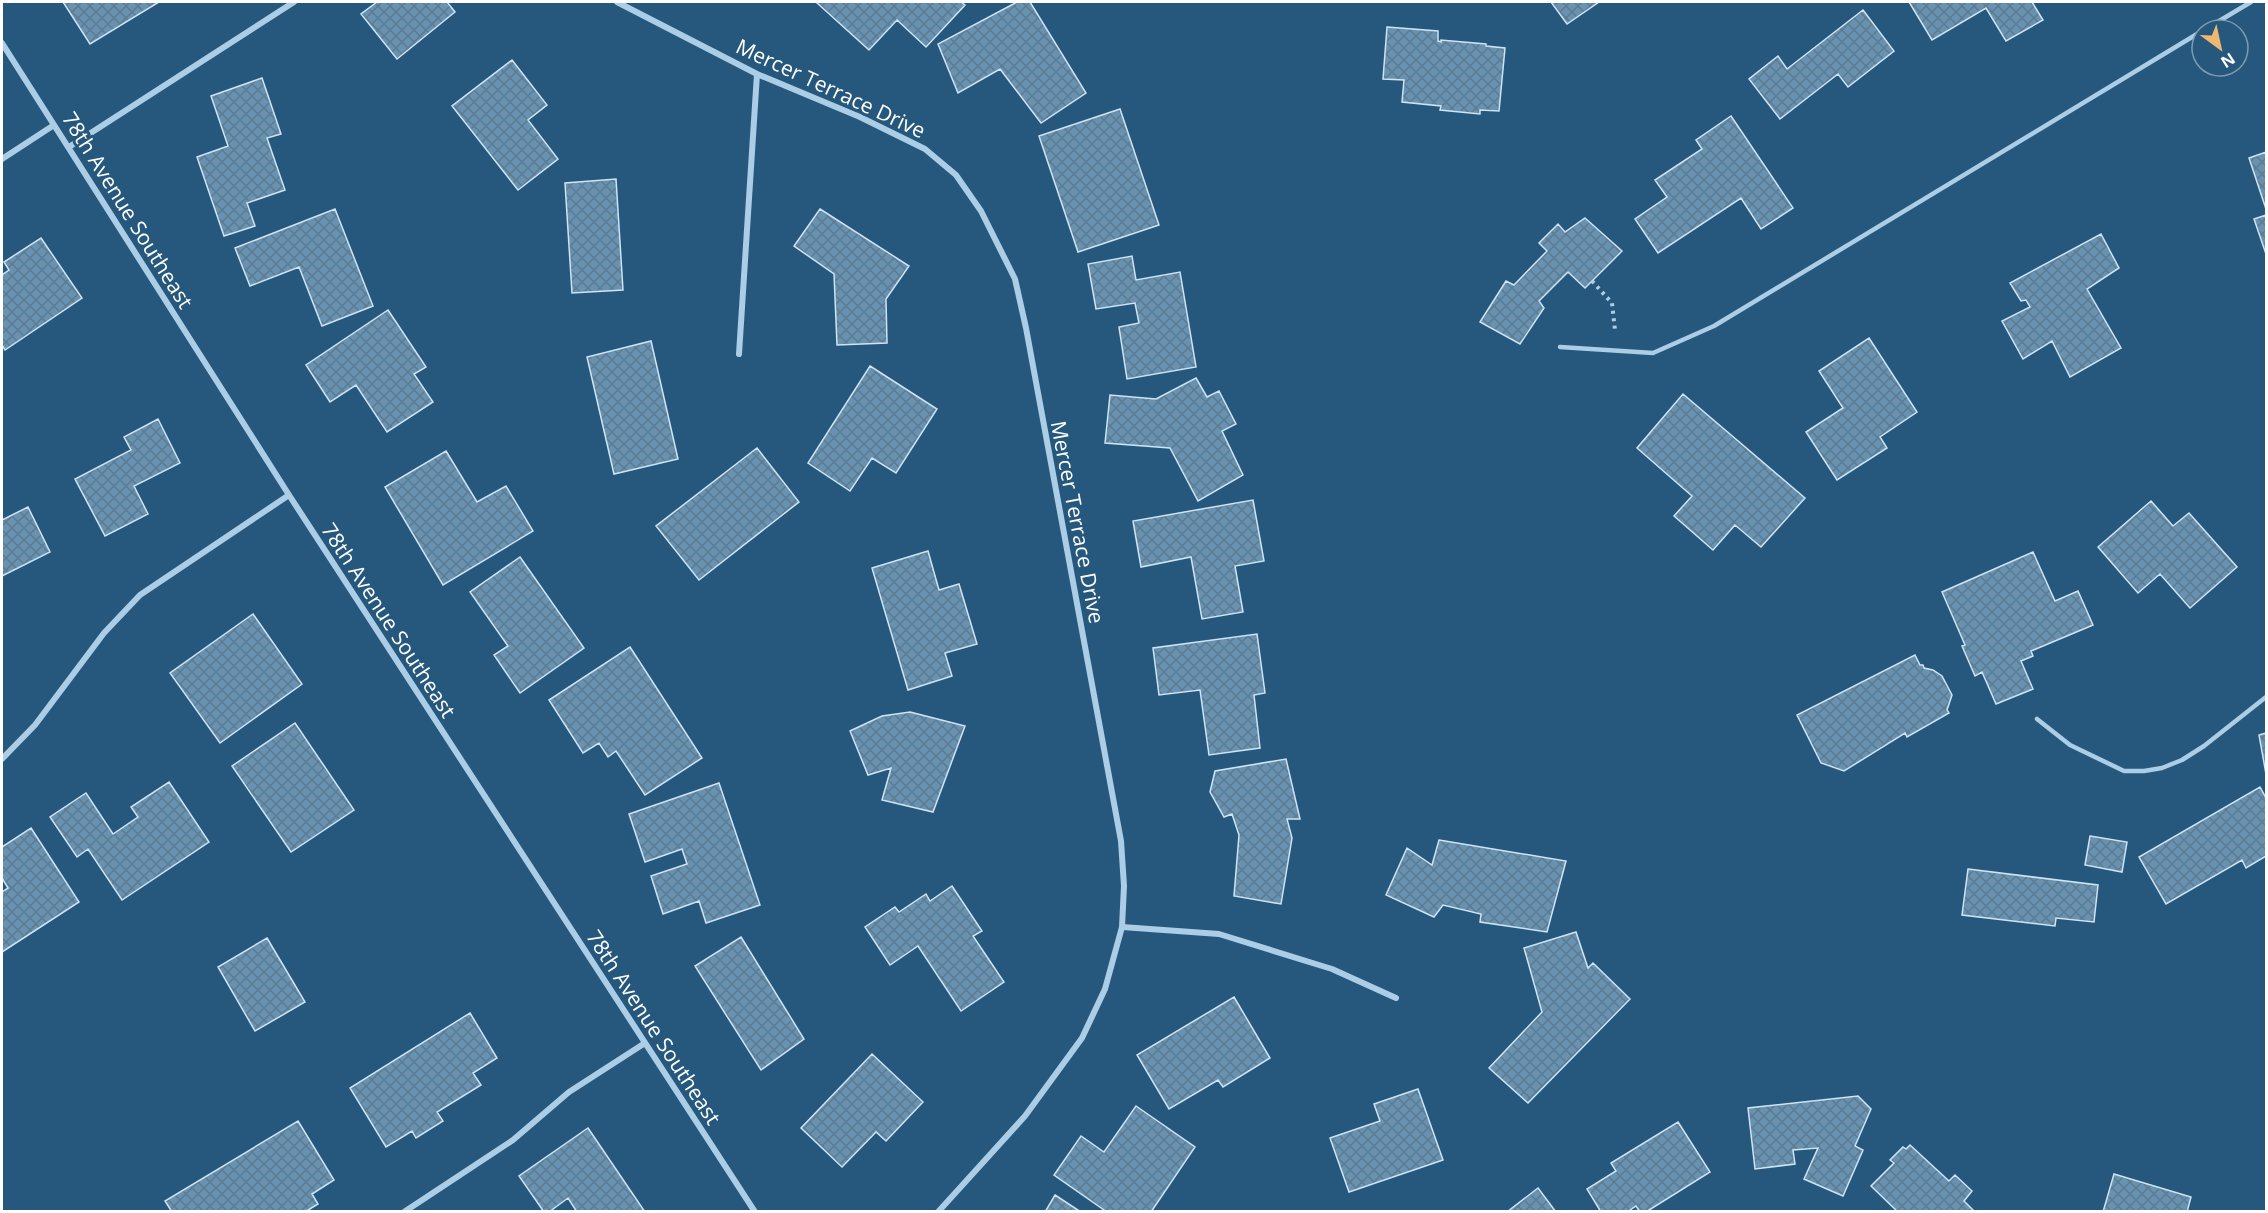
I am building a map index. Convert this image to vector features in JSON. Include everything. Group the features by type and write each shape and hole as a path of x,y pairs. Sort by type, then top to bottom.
{"street":[{"path":"69,147 294,2"},
{"name":"Mercer Terrace Drive","path":"617,2 757,74 860,117 925,149 956,175 969,193 981,211 1015,279 1121,841 1124,886 1122,927 1105,989 1082,1038 1025,1116 938,1212"},
{"name":"78th Avenue Southeast","path":"2,43 289,495 754,1212"},
{"path":"739,354 757,74"},
{"path":"2,159 54,125"},
{"path":"2,759 35,725 104,633 140,595 289,495"},
{"path":"1122,927 1219,934 1332,969 1396,998"},
{"path":"404,1212 513,1140 569,1092 645,1043"}],"lane":[{"path":"2225,18 2251,2"},
{"path":"1560,347 1653,353 1714,326 2190,39"},
{"path":"2037,719 2070,745 2124,771 2144,771 2162,768 2189,755 2266,697"}],"path":[{"path":"1592,281 1612,303 1617,351"}],"building":[{"path":"63,2 159,2 90,44"},
{"path":"377,2 447,2 455,12 397,59 361,14"},
{"path":"816,2 961,2 965,5 926,47 897,20 869,50"},
{"path":"1017,2 1030,2 1086,93 1041,123 1000,69 958,93 938,44"},
{"path":"1551,2 1599,2 1567,24"},
{"path":"1909,2 2032,2 2043,20 2006,41 1986,8 1932,40"},
{"path":"1863,10 1894,51 1848,87 1838,74 1780,119 1749,79 1778,56 1787,69"},
{"path":"1387,27 1438,31 1438,41 1441,42 1441,40 1486,44 1486,46 1505,48 1499,111 1480,110 1480,114 1440,110 1441,106 1402,102 1404,80 1383,79"},
{"path":"512,60 547,105 528,120 558,159 518,190 452,106"},
{"path":"262,78 281,134 267,138 285,190 247,203 255,226 224,236 197,157 228,146 211,96"},
{"path":"1120,109 1159,225 1078,252 1039,136"},
{"path":"1731,116 1793,208 1761,229 1741,198 1658,253 1635,219 1667,197 1655,180 1702,149 1696,140"},
{"path":"2266,152 2266,209 2249,158"},
{"path":"616,179 623,290 572,293 565,183"},
{"path":"335,209 373,306 322,326 299,267 250,286 235,248"},
{"path":"820,209 909,266 886,299 887,343 837,345 834,274 794,246"},
{"path":"2266,215 2266,254 2254,219"},
{"path":"1585,218 1622,251 1585,288 1568,272 1539,301 1544,308 1520,344 1480,322 1506,281 1514,285 1547,251 1539,243 1558,224 1565,232"},
{"path":"2101,234 2119,268 2087,289 2121,348 2070,377 2052,341 2023,359 2002,321 2030,307 2026,300 2021,301 2010,283"},
{"path":"41,238 82,298 5,350 2,345 2,275 9,270 4,262"},
{"path":"1132,256 1136,280 1180,272 1196,367 1127,379 1119,327 1139,323 1135,303 1096,309 1088,264"},
{"path":"388,310 426,367 414,374 433,402 387,432 356,385 330,402 306,365"},
{"path":"1869,338 1917,412 1880,437 1887,448 1837,480 1806,432 1843,408 1819,371"},
{"path":"651,341 678,459 614,474 587,357"},
{"path":"870,366 937,409 896,473 872,458 850,491 808,463"},
{"path":"1196,378 1207,397 1219,391 1236,424 1222,431 1243,475 1198,501 1170,448 1105,443 1110,395 1156,399"},
{"path":"1683,394 1805,498 1761,547 1735,525 1713,550 1674,516 1692,496 1637,448"},
{"path":"158,419 180,463 134,486 148,514 105,536 75,479 131,450 124,437"},
{"path":"757,448 799,502 699,580 656,526"},
{"path":"446,451 477,502 506,486 533,531 443,585 385,487"},
{"path":"1253,500 1264,561 1235,566 1243,612 1202,619 1191,557 1141,567 1133,521"},
{"path":"2151,501 2173,526 2189,513 2237,567 2190,608 2160,574 2138,593 2098,547"},
{"path":"28,507 50,552 2,576 2,520"},
{"path":"928,551 939,590 959,584 977,644 945,653 952,676 908,690 872,568"},
{"path":"2033,552 2055,601 2078,591 2093,625 2031,651 2033,656 2021,661 2033,689 1996,704 1982,672 1975,676 1962,646 1965,645 1942,592"},
{"path":"520,557 584,648 520,693 494,655 508,646 470,592"},
{"path":"253,614 302,684 220,743 170,673"},
{"path":"1257,634 1265,693 1254,695 1260,748 1209,755 1200,690 1159,695 1153,648"},
{"path":"630,647 702,758 645,795 616,751 608,757 599,743 583,753 549,700"},
{"path":"1915,655 1920,665 1942,676 1952,695 1947,710 1949,713 1907,737 1905,733 1844,771 1821,763 1797,715"},
{"path":"910,712 965,726 933,812 882,800 891,768 868,775 850,731 882,716"},
{"path":"295,723 354,810 291,852 232,766"},
{"path":"2266,733 2266,774 2259,735"},
{"path":"1286,759 1300,819 1287,819 1292,838 1281,904 1234,896 1239,835 1232,814 1224,817 1210,792 1215,771"},
{"path":"169,782 209,842 122,900 88,849 77,857 50,817 86,793 113,834 138,817 131,807"},
{"path":"719,783 760,905 706,923 699,901 663,914 651,876 687,864 682,849 645,862 629,814"},
{"path":"2260,787 2266,798 2266,856 2246,868 2242,860 2166,904 2139,857"},
{"path":"31,828 79,902 2,952 2,892 8,888 2,878 2,847"},
{"path":"2090,836 2127,842 2122,872 2085,865"},
{"path":"1439,840 1566,861 1547,932 1480,922 1481,914 1443,905 1434,917 1386,895 1407,848 1432,865"},
{"path":"1968,869 2098,885 2094,922 2056,918 2055,926 1962,915"},
{"path":"952,886 982,931 973,936 1004,982 961,1011 918,946 890,965 865,927 895,907 899,912 926,894 930,901"},
{"path":"1576,932 1588,968 1593,963 1630,999 1528,1103 1489,1068 1542,1012 1524,948"},
{"path":"741,937 804,1039 761,1070 695,966"},
{"path":"267,938 305,1002 255,1031 218,967"},
{"path":"1234,997 1270,1058 1223,1087 1218,1080 1169,1109 1137,1055"},
{"path":"470,1013 497,1058 473,1073 481,1085 437,1112 443,1121 416,1138 412,1131 386,1147 350,1088"},
{"path":"872,1054 923,1102 886,1141 876,1132 842,1167 801,1128"},
{"path":"1418,1089 1443,1160 1349,1192 1330,1138 1380,1121 1374,1104"},
{"path":"1858,1096 1871,1109 1855,1146 1863,1150 1843,1196 1804,1179 1818,1148 1793,1150 1795,1164 1755,1169 1748,1108"},
{"path":"1136,1106 1195,1147 1151,1212 1107,1212 1054,1175 1081,1136 1104,1152"},
{"path":"298,1121 334,1180 312,1194 318,1204 305,1212 172,1212 165,1201"},
{"path":"1678,1122 1710,1172 1646,1212 1640,1212 1636,1206 1627,1212 1601,1212 1587,1189 1616,1171 1611,1163"},
{"path":"588,1128 645,1212 577,1212 568,1198 549,1212 544,1212 519,1176"},
{"path":"1910,1145 1949,1181 1955,1175 1972,1191 1964,1201 1975,1212 1898,1212 1871,1186 1894,1163 1890,1160 1903,1147 1906,1149"},
{"path":"2114,1174 2191,1197 2187,1212 2103,1212"},
{"path":"1538,1188 1556,1212 1507,1212"},
{"path":"1055,1195 1081,1212 1045,1212"}]}
